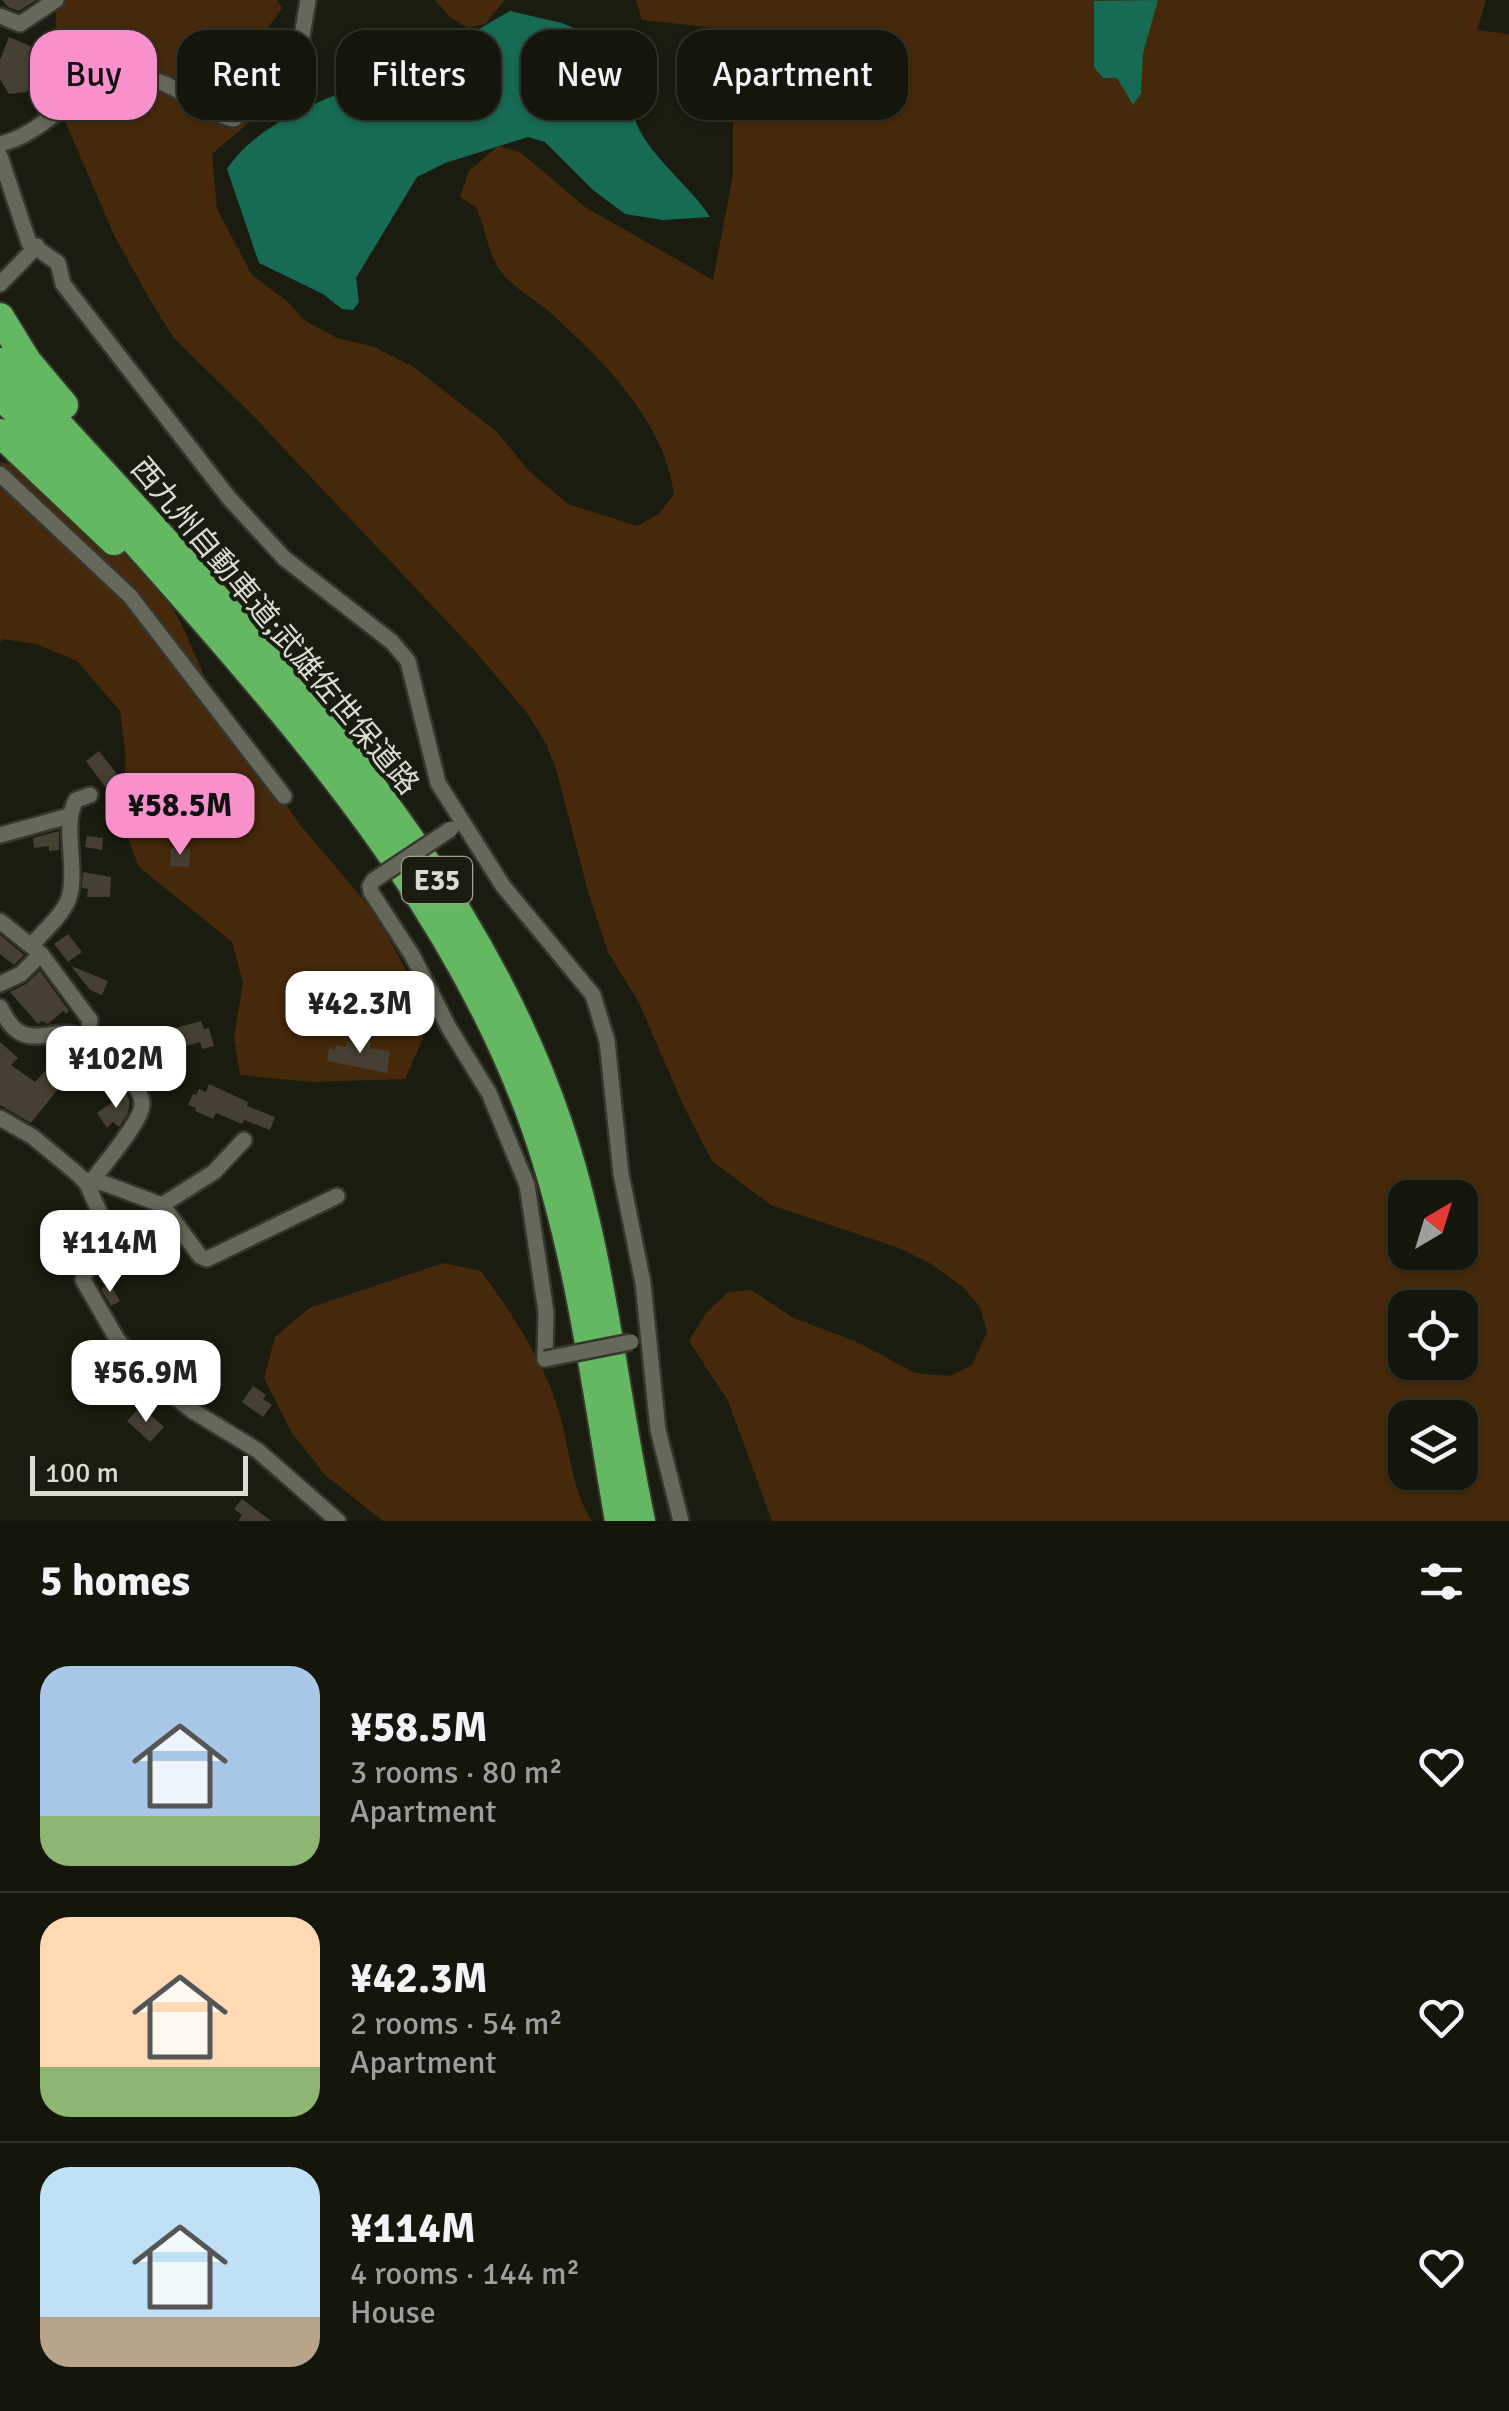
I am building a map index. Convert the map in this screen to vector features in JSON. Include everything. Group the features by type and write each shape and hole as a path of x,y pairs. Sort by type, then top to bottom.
{"highway":[{"path":"0,317 26,361 158,516 227,628"},
{"name":"西九州自動車道;武雄佐世保道路","path":"0,362 227,628 283,709 387,844 474,986 536,1128 571,1253 619,1521"},
{"name":"西九州自動車道;武雄佐世保道路","path":"0,394 358,766 453,905 530,1051 558,1120 594,1249 623,1435 641,1521"},
{"path":"0,433 227,628"}],"street":[{"path":"0,16 20,24 56,0"},
{"path":"0,144 37,129 73,98 122,75 166,83 218,116 234,119 302,59 300,48 308,0"},
{"path":"0,156 29,243 58,262 63,284 229,498 284,558 392,642 408,661 438,783 455,825 593,994 604,1022 621,1174 643,1283 639,1340 681,1521"},
{"path":"0,284 34,249"},
{"path":"0,474 130,596 284,796"},
{"path":"0,984 21,974 70,895 73,853 69,816 76,800 90,794"},
{"path":"0,836 69,816"},
{"path":"455,825 374,880 371,892 412,955 448,1028 489,1093 528,1185 546,1312 545,1358 639,1340"},
{"path":"0,921 36,950 88,1015 88,1038"},
{"path":"0,1008 19,1032 34,1037 67,1033 88,1038 132,1079 143,1101 136,1119 87,1180"},
{"path":"0,1118 33,1137 87,1180 162,1205 206,1259 337,1196"},
{"path":"162,1205 214,1172 244,1140"},
{"path":"87,1180 103,1220 83,1280 118,1340 147,1375 193,1411 257,1450 338,1521"}],"shaded area":[{"path":"56,0 277,0 282,8 266,30 177,30 177,120 252,120 212,154 217,209 252,275 288,302 304,320 337,338 374,347 414,367 498,433 528,470 568,504 637,526 659,514 674,494 659,444 630,396 594,354 501,272 476,207 460,197 469,171 498,146 520,152 585,207 713,280 733,174 733,120 908,120 908,30 716,30 642,20 636,0 1486,0 1477,30 1509,34 1509,1521 772,1521 728,1401 689,1341 706,1313 728,1292 751,1290 792,1317 859,1343 915,1373 949,1376 972,1365 987,1332 980,1307 963,1287 931,1264 899,1248 771,1205 712,1161 639,1003 608,952 556,769 527,713 475,651 174,338 114,235 65,120 157,120 157,30 56,30"},
{"path":"435,0 505,0 485,24 468,28 450,17"},
{"path":"1158,0 1143,53 1141,93 1133,105 1117,78 1103,78 1094,67 1094,1"},
{"path":"510,11 578,30 521,30 521,120 635,120 652,149 710,217 663,220 625,214 593,190 545,142 528,137 445,163 417,177 356,278 359,302 353,310 342,309 323,294 259,263 227,169 244,149 283,120 316,120 316,103 336,95 336,120 501,120 501,30 478,30"},
{"path":"0,462 26,467 145,563 181,623 207,682 242,742 301,826 374,912 417,990 423,1038 405,1079 311,1082 240,1075 234,1037 243,983 232,942 139,867 121,821 126,759 120,711 77,661 36,644 3,639 0,642"},
{"path":"443,1263 481,1271 525,1336 558,1408 575,1480 592,1521 383,1521 325,1475 292,1433 264,1378 275,1337 309,1308"}],"building":[{"path":"2,0 36,0 19,11"},
{"path":"9,37 30,46 27,92 9,94 0,79 0,60"},
{"path":"99,751 120,778 106,788 86,761"},
{"path":"59,831 59,850 49,851 49,846 34,848 33,838"},
{"path":"87,836 103,838 102,850 85,847"},
{"path":"171,848 190,849 189,867 170,866"},
{"path":"83,872 111,877 110,897 87,897 88,889 82,888"},
{"path":"68,934 82,952 68,962 54,944"},
{"path":"0,935 24,955 14,965 0,954"},
{"path":"71,966 108,981 102,995 90,990"},
{"path":"40,971 69,1011 63,1011 48,1024 38,1024 10,992"},
{"path":"201,1021 204,1029 209,1028 214,1046 202,1049 200,1042 156,1054 150,1035"},
{"path":"354,1039 371,1042 370,1048 390,1051 387,1073 327,1061 329,1048 346,1047"},
{"path":"0,1042 18,1058 11,1065 35,1082 45,1071 62,1084 31,1123 0,1105"},
{"path":"209,1084 275,1117 270,1130 216,1113 213,1119 195,1111 188,1105 193,1094 199,1089 206,1092"},
{"path":"126,1092 130,1102 128,1113 119,1127 113,1122 107,1128 97,1113"},
{"path":"110,1284 120,1301 111,1306 101,1289"},
{"path":"253,1386 272,1405 263,1417 242,1402"},
{"path":"144,1409 164,1427 150,1442 127,1421 137,1410 141,1413"},
{"path":"242,1499 271,1521 238,1521 242,1515 234,1509"}]}
